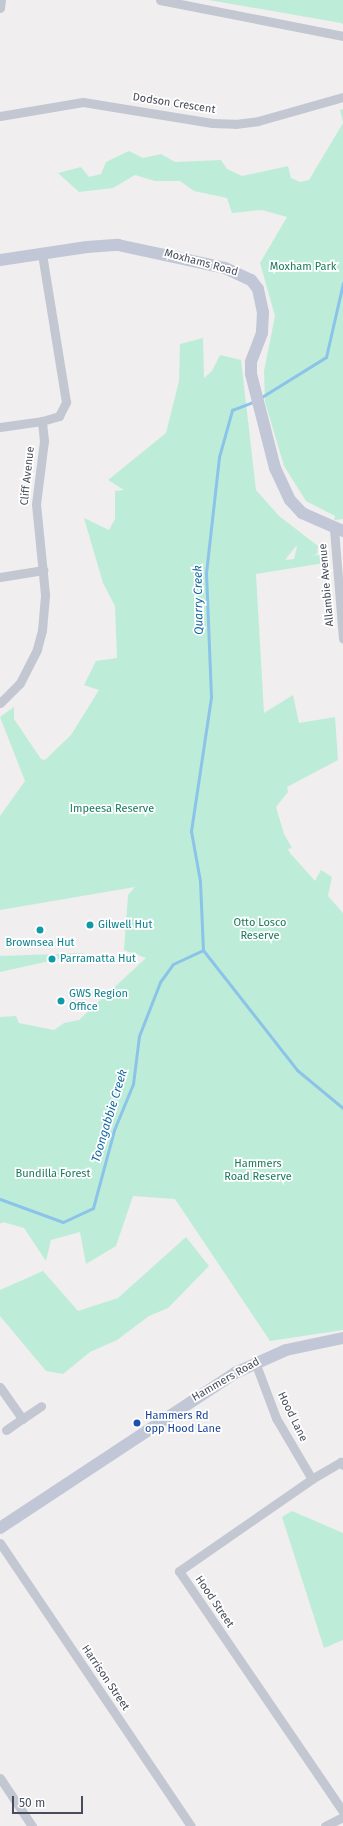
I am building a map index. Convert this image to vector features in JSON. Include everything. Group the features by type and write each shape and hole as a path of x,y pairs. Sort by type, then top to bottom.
{"street":[{"path":"0,8 1,0"},
{"path":"160,0 343,36"},
{"name":"Dodson Crescent","path":"0,116 83,102 212,123 236,124 258,121 343,97"},
{"name":"Moxhams Road","path":"0,260 87,246 127,246 225,268 247,277 258,289 263,312 262,333 251,362 252,381 275,468 290,500 309,518 338,530"},
{"path":"0,427 42,421 59,416 66,402 42,254"},
{"name":"Cliff Avenue","path":"0,703 20,683 40,640 45,610 43,570 36,504 44,441 42,421"},
{"name":"Allambie Avenue","path":"338,530 343,639"},
{"path":"0,577 43,570"},
{"name":"Hammers Road","path":"0,1528 207,1390 255,1362 286,1350 340,1339"},
{"name":"Hood Lane","path":"255,1362 276,1418 312,1479"},
{"path":"0,1387 22,1419"},
{"path":"6,1430 42,1406"},
{"name":"Hood Street","path":"343,1465 341,1462 312,1479 178,1571 343,1811"},
{"name":"Harrison Street","path":"0,1543 191,1826"},
{"path":"0,1778 32,1826"},
{"path":"325,1826 343,1817"}],"green space":[{"path":"209,0 343,0 343,24 341,23"},
{"path":"343,109 343,123 340,110"},
{"name":"Moxham Park","path":"343,123 343,519 334,520 335,516 306,501 284,466 265,402 264,371 275,316 260,263 287,217 262,210 232,213 227,198 194,191 180,181 155,181 135,175 113,188 79,192 58,173 81,167 89,177 101,174 106,162 129,151 143,158 161,154 175,162 221,160 227,169 242,176 288,166 291,178 300,182 309,180"},
{"path":"203,338 204,378 212,371 220,355 241,360 256,490 279,516 318,546 317,554 312,556 323,554 324,563 256,574 264,713 293,695 299,723 335,717 338,760 287,787 288,792 276,807 284,834 292,848 288,849 290,853 315,881 321,870 332,877 328,896 343,913 343,1330 270,1341 175,1199 133,1196 116,1246 86,1264 80,1232 51,1240 46,1261 24,1228 3,1222 0,1224 0,1017 16,1016 19,1023 54,1030 64,1023 79,1020 146,958 124,950 128,895 135,887 0,910 0,816 25,781 0,717 14,707 14,719 41,759 45,760 71,735 99,690 84,685 96,661 117,658 115,606 103,583 84,518 109,530 115,519 115,491 124,490 108,480 166,433 179,381 180,344","holes":["297,546 294,559 285,560"]},
{"path":"86,953 0,972 0,956"},
{"path":"186,1237 209,1266 168,1308 149,1316 117,1340 90,1352 63,1374 46,1371 0,1316 0,1290 43,1271 78,1311 118,1298"},
{"path":"292,1511 343,1533 343,1640 324,1648 282,1517"}],"waterway":[{"name":"Quarry Creek","path":"260,398 326,357 343,283"},
{"name":"Quarry Creek","path":"203,950 200,881 191,831 211,697 206,573 219,457 232,410 255,401"},
{"name":"Toongabbie Creek","path":"203,950 297,1070 343,1108"},
{"name":"Toongabbie Creek","path":"0,1199 63,1222 93,1208 114,1130 133,1084 139,1036 160,982 173,964 203,950"}],"place":[{"name":"Gilwell Hut","path":"90,925"},
{"name":"Brownsea Hut","path":"40,930"},
{"name":"Parramatta Hut","path":"52,959"},
{"name":"GWS Region Office","path":"61,1001"},
{"name":"Hammers Rd opp Hood Lane","path":"137,1423"}],"park label":[{"name":"Impeesa Reserve","path":"112,809"},
{"name":"Otto Losco Reserve","path":"260,930"},
{"name":"Hammers Road Reserve","path":"258,1171"},
{"name":"Bundilla Forest","path":"53,1174"}]}
